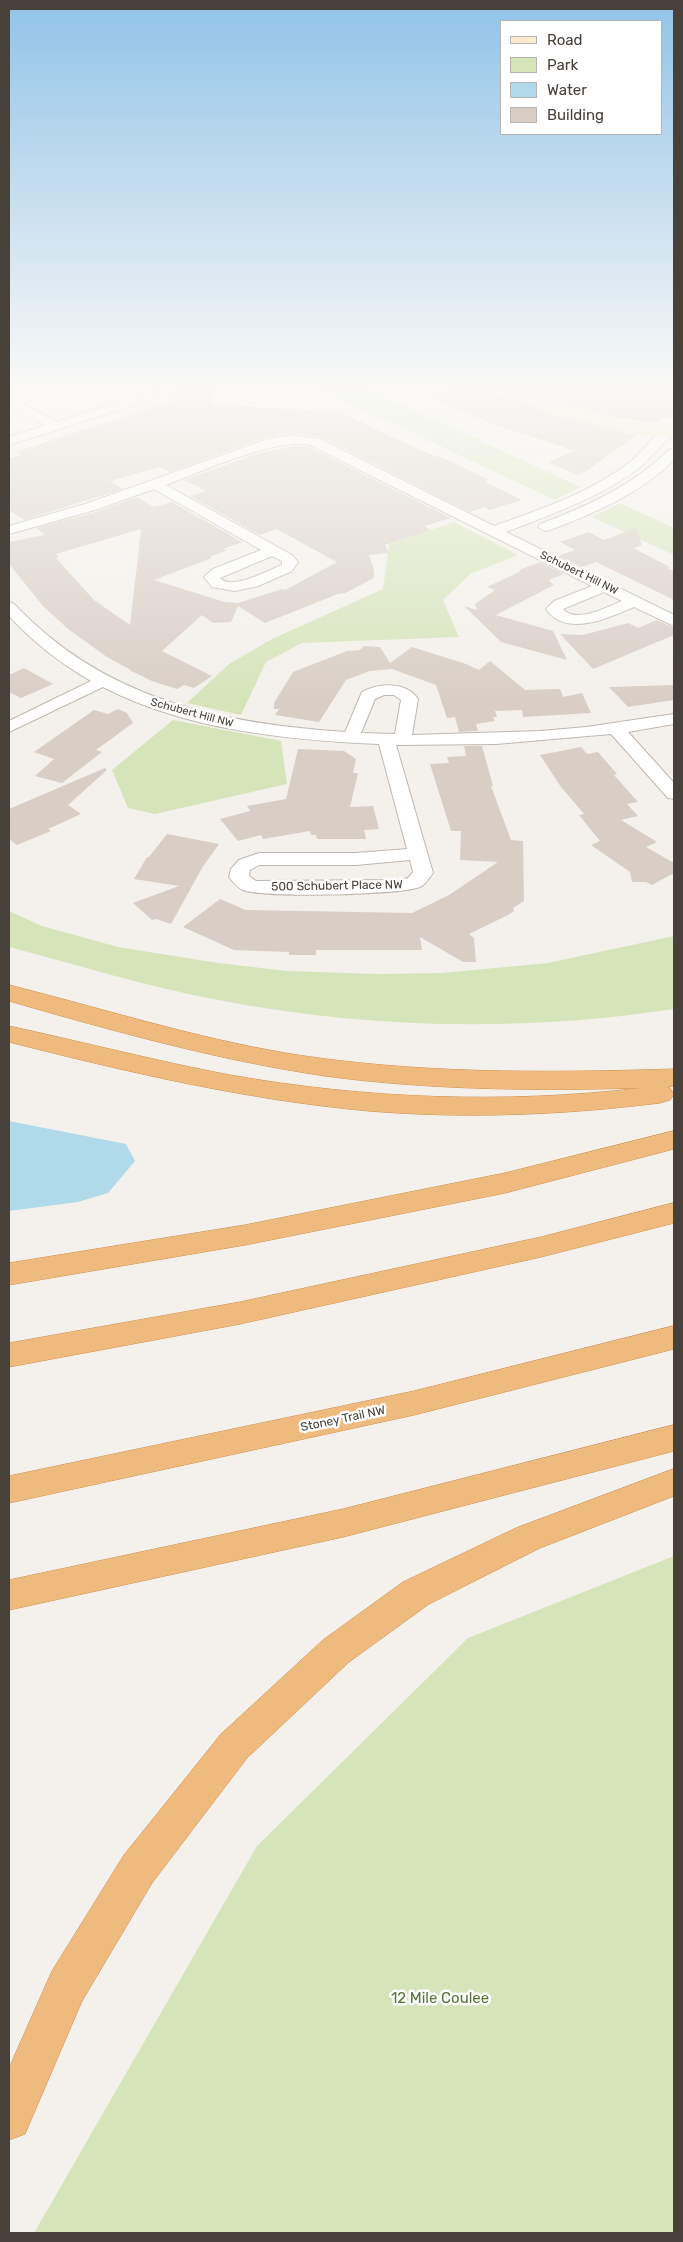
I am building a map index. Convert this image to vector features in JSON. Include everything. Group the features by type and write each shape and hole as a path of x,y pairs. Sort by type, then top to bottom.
{"highway":[{"path":"9,993 152,1034 232,1052 324,1067 400,1076 493,1081 578,1082 674,1078"},
{"path":"9,1034 118,1061 204,1078 370,1102 461,1106 556,1103 624,1099 674,1092"},
{"path":"9,1274 245,1235 505,1183 674,1140"},
{"path":"9,1355 240,1313 541,1247 674,1213"},
{"name":"Stoney Trail NW","path":"9,1490 414,1403 674,1337"},
{"path":"9,1595 343,1524 674,1438"},
{"path":"9,2118 67,1986 138,1869 234,1746 336,1651 416,1594 528,1538 674,1482"}],"street":[{"name":"Schubert Hill NW","path":"9,530 90,507 131,493"},
{"path":"170,493 273,550"},
{"name":"Schubert Hill NW","path":"417,493 674,620"},
{"path":"494,531 589,493"},
{"path":"511,539 576,516 623,493"},
{"path":"605,586 559,604 554,609 556,613 564,618 585,620 635,601"},
{"name":"Schubert Hill NW","path":"9,607 58,651 103,681 137,697 202,718 245,727 351,738 500,739 616,728 674,719"},
{"path":"9,726 61,703 103,681"},
{"path":"351,738 368,696 377,691 390,690 403,693 410,699 394,739"},
{"path":"616,728 674,794"},
{"name":"500 Schubert Place NW","path":"394,739 417,854 423,873 415,882 407,885 341,888 255,887 248,885 239,877 241,868 260,859 356,859 417,854"}],"green space":[{"path":"539,493 570,493 555,500"},
{"path":"620,503 674,528 674,555 592,517"},
{"path":"454,522 518,555 470,574 443,600 459,637 302,643 266,662 241,715 187,703 229,664 272,639 383,589 389,544"},
{"path":"173,720 281,741 287,784 155,814 128,808 112,770"},
{"path":"9,911 42,926 118,947 218,963 287,971 378,974 442,973 548,963 674,936 674,1009 561,1021 503,1024 389,1022 275,1010 166,989 9,947"},
{"name":"12 Mile Coulee","path":"674,1556 674,2233 34,2233 257,1846 468,1638"}],"water":[{"path":"9,1121 126,1144 135,1161 108,1193 78,1202 9,1211"}],"building":[{"path":"9,493 111,493 24,520 9,510"},
{"path":"201,493 400,493 451,518 424,526 431,530 385,545 389,553 369,555 374,570 374,578 345,593 338,594 265,623 238,606 231,622 213,623 202,615 162,651 212,676 194,688 184,685 177,689 152,681 129,670 131,670 107,657 68,629 43,606 9,564 9,542 45,535 36,528 96,512 137,497 154,507 172,502 242,542 223,549 227,550 210,557 212,558 154,580 225,602 238,603 282,589 285,590 337,562 276,529 260,535 190,496","holes":["141,529 130,625 94,600 56,558 59,557 56,554"]},
{"path":"432,493 507,493 522,500 490,510 484,507 470,512"},
{"path":"636,528 642,545 634,548 674,571 674,600 596,562 582,567 558,556 575,550 560,542 589,532 604,540"},
{"path":"540,562 564,574 549,580 554,585 496,615 553,631 567,660 501,642 464,606 477,610 475,604 495,590 487,587 521,571 519,570"},
{"path":"657,620 674,628 674,635 593,669 560,634 583,635 628,623 638,628"},
{"path":"364,646 380,647 390,663 412,647 479,670 490,661 525,690 560,689 563,697 582,693 591,713 523,717 522,710 495,711 497,717 493,717 495,721 476,724 478,731 459,732 455,717 447,718 436,685 392,669 370,671 346,680 319,722 275,715 279,709 274,709 274,703 293,672 347,651 360,650"},
{"path":"24,668 53,684 21,698 9,692 9,675"},
{"path":"674,685 674,700 628,707 609,687"},
{"path":"118,709 127,713 133,723 96,750 102,752 62,783 35,776 54,759 34,752 94,710 108,714"},
{"path":"464,746 482,746 493,786 491,786 511,840 523,841 524,901 513,908 514,911 508,915 469,934 474,938 476,962 463,962 420,937 422,950 316,950 316,955 289,955 289,952 234,950 183,927 220,899 246,910 412,913 449,895 498,862 460,860 461,831 451,831 430,764 449,763 447,757 466,756"},
{"path":"581,747 587,754 598,752 617,774 614,775 638,802 627,804 638,816 621,820 657,842 646,847 674,863 674,873 652,885 646,882 632,882 630,872 591,845 600,841 579,815 584,814 561,787 540,755"},
{"path":"298,749 344,751 356,759 353,773 358,773 350,807 373,806 379,829 364,830 366,839 317,839 316,835 311,835 310,831 263,839 261,835 238,841 220,819 250,811 247,806 286,799"},
{"path":"105,768 107,770 68,805 81,814 48,829 51,831 17,845 9,839 9,809"},
{"path":"167,834 219,844 202,868 171,924 156,919 152,920 133,903 179,886 134,879 147,857 149,857"}]}
